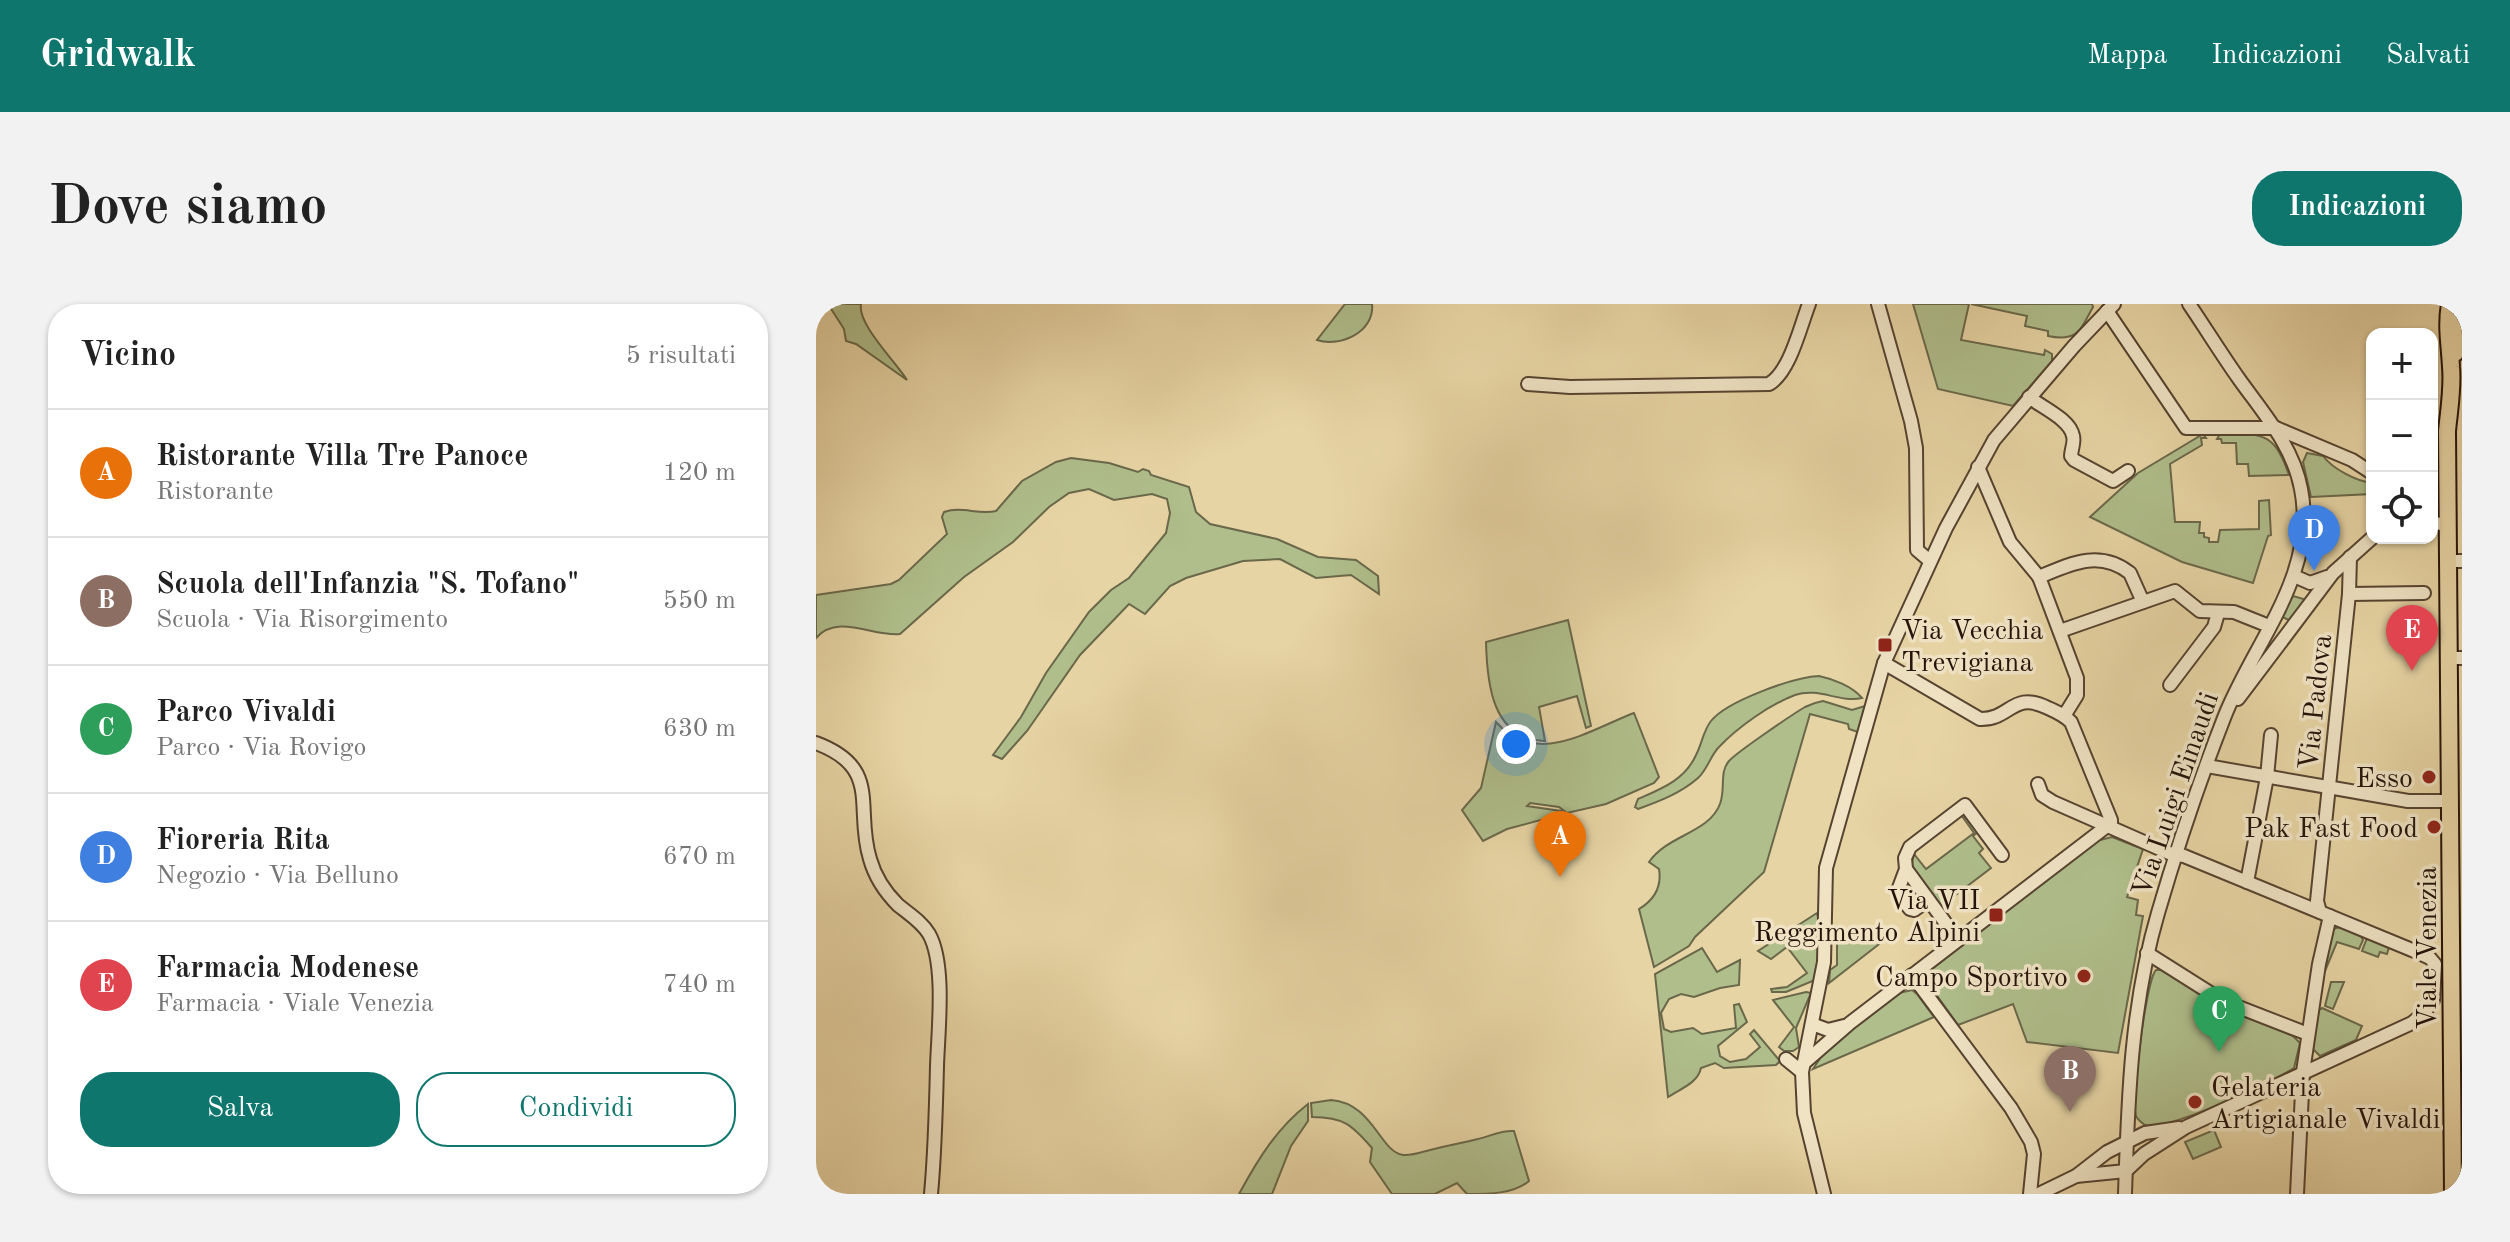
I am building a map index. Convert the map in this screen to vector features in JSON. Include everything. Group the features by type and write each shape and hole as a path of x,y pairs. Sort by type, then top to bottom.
{"main road":[{"name":"Viale Venezia","path":"2452,309 2440,524 2455,561 2456,658 2451,801 2453,1194"}],"street":[{"path":"1528,384 1570,387 1769,384 1785,368 1809,304"},
{"path":"1878,304 1914,435 1918,462 1913,553 1917,563 1927,566"},
{"name":"Via Luigi Einaudi","path":"2125,1194 2133,1036 2147,953 2176,854 2224,717 2289,589 2302,548 2302,489 2290,454 2276,428 2189,304"},
{"path":"1824,1194 1804,1113 1803,1068 1824,962 1826,868 1884,663 1927,566 1978,467 2004,426 2111,308 2186,428 2276,428 2370,472"},
{"path":"2029,397 2064,422 2072,432 2071,456 2074,460 2113,481 2128,471"},
{"path":"2290,454 2301,440"},
{"path":"2290,454 2307,448 2324,448"},
{"path":"1978,467 2010,542 2039,577 2060,631 2078,684 2077,695 2064,716"},
{"path":"2224,717 2333,573 2366,543"},
{"name":"Via Padova","path":"2297,1194 2303,1072 2324,936 2325,914 2317,901 2349,594 2350,557"},
{"path":"2039,577 2081,560 2107,561 2130,573 2143,602"},
{"path":"2294,576 2316,583 2333,573"},
{"path":"2289,589 2315,596"},
{"path":"2060,631 2175,591 2200,611 2234,612 2269,626"},
{"path":"2349,594 2424,593"},
{"path":"2170,685 2214,627 2218,613"},
{"path":"1884,663 1980,719 2031,700 2064,716 2071,722 2102,798 2099,815 2110,826"},
{"path":"2247,882 2267,777 2271,735"},
{"path":"816,743 847,758 858,774 867,847 874,870 884,890 928,933 935,950 940,1035 931,1194"},
{"path":"2207,766 2408,801 2451,801"},
{"path":"2038,784 2047,799 2430,958 2435,964 2430,1006 2412,1023 2186,1127 2144,1154 2126,1171 2076,1176"},
{"path":"1928,900 1914,910 1897,893 1906,869 1905,858 1910,847 1965,805 2002,855"},
{"path":"1803,1068 1850,1023 2110,826"},
{"path":"1906,869 1958,940"},
{"path":"2147,953 2223,1001 2308,1034"},
{"path":"1912,975 2011,1108 2031,1142 2034,1154 2030,1194"},
{"path":"2434,984 2452,984"},
{"path":"1810,1029 1833,1030 1850,1023"},
{"path":"1810,1029 1818,1042 1828,1042"},
{"path":"1786,1059 1803,1068"},
{"path":"2127,1114 2145,1133"},
{"path":"2039,1194 2076,1176 2107,1152 2145,1133 2186,1127"},
{"path":"2126,1145 2144,1154"}],"green space":[{"path":"828,304 861,304 861,312 871,332 907,380 856,344 846,341 844,329"},
{"path":"1345,304 1372,304 1368,322 1346,339 1336,342 1317,340"},
{"path":"1913,304 1969,304 1961,340 2044,355 2045,350 2052,354 2052,361 2013,406 1938,389"},
{"path":"1971,304 2092,304 2093,307 2076,333 2058,337 2048,336 2048,331 2025,326 2027,316"},
{"path":"2203,434 2206,438 2201,438 2202,445 2170,464 2175,522 2200,522 2199,533 2204,533 2209,542 2218,542 2220,530 2259,529 2259,501 2269,500 2271,535 2268,536 2253,583 2182,562 2090,517 2138,473"},
{"path":"2220,434 2265,438 2278,450 2289,475 2249,476 2248,464 2237,464 2236,443 2222,443 2221,439 2217,439"},
{"path":"2307,453 2323,456 2345,474 2366,482 2366,494 2311,497 2303,462"},
{"path":"1071,458 1109,463 1138,472 1143,469 1151,475 1189,487 1196,512 1210,524 1277,539 1318,557 1356,560 1378,576 1379,594 1351,575 1316,578 1280,559 1243,561 1186,578 1170,586 1145,614 1129,604 1080,655 1027,731 1002,759 993,755 1089,612 1111,590 1129,578 1166,533 1170,513 1167,499 1152,494 1114,500 1089,489 1069,493 1049,507 1013,542 964,577 900,634 835,627 816,638 816,595 891,584 899,580 947,534 942,517 944,512 996,511 1022,481 1056,462"},
{"path":"2293,596 2307,600 2292,622 2281,616"},
{"path":"1568,620 1591,726 1586,728 1577,696 1539,707 1545,741 1527,738 1503,720 1496,706 1488,675 1486,642"},
{"path":"1819,676 1842,684 1862,698 1845,699 1804,693 1785,699 1754,717 1727,739 1691,783 1662,800 1638,809 1635,807 1638,799 1672,783 1686,771 1708,725 1719,713 1762,691"},
{"path":"1823,701 1852,710 1865,706 1858,732 1849,729 1848,724 1810,714 1764,872 1689,946 1654,967 1639,909 1653,897 1658,887 1659,869 1649,862 1661,849 1714,815 1722,798 1723,774 1729,761 1799,711"},
{"path":"1634,713 1659,777 1654,783 1606,804 1567,813 1559,807 1530,803 1527,806 1561,811 1563,814 1507,829 1483,841 1462,810 1481,788 1496,722 1512,736 1545,744 1581,735"},
{"path":"1965,813 1979,831 1973,836 1983,849 1979,853 1991,868 1941,906 1911,867 1914,854 1926,869 1974,833 1962,816"},
{"path":"2112,837 2143,849 2127,897 2138,900 2136,915 2143,916 2118,1053 2027,1042 2013,1004 1958,1025 1928,983 1928,972 2096,841"},
{"path":"1817,913 1820,946 1815,980 1786,992 1772,992 1771,989 1787,987 1807,973 1787,947 1771,959 1758,951"},
{"path":"2340,927 2361,936 2363,940 2359,949 2337,942 2325,971 2331,933"},
{"path":"1860,932 1861,941 1887,938 1829,983 1830,970 1837,965 1837,933"},
{"path":"2367,938 2389,947 2387,954 2380,952 2378,957 2362,951"},
{"path":"1702,948 1717,972 1740,960 1739,985 1694,997 1681,994 1669,999 1661,1013 1664,1029 1671,1032 1693,1028 1702,1034 1736,1028 1734,1005 1739,1004 1747,1022 1718,1046 1720,1056 1730,1062 1746,1059 1760,1047 1750,1034 1754,1030 1780,1061 1776,1065 1724,1068 1715,1063 1701,1068 1692,1082 1668,1097 1655,974"},
{"path":"2156,970 2161,970 2222,1008 2293,1036 2300,1043 2294,1068 2196,1114 2157,1125 2145,1125 2136,1116 2136,1088 2144,1017"},
{"path":"2331,982 2344,982 2333,1009 2325,1006"},
{"path":"1912,990 1934,1017 1813,1069 1825,1051 1899,993"},
{"path":"1811,993 1796,1028 1799,1047 1784,1051 1779,1047 1794,1027 1773,1000"},
{"path":"2322,1008 2362,1026 2356,1040 2320,1056 2313,1049 2318,1011"},
{"path":"1331,1100 1357,1109 1388,1146 1403,1155 1514,1131 1529,1181 1516,1189 1492,1193 1467,1194 1457,1183 1435,1194 1392,1194 1370,1162 1372,1148 1359,1133 1340,1121 1312,1117 1311,1103"},
{"path":"1308,1104 1308,1121 1291,1146 1272,1194 1239,1194 1269,1145"},
{"path":"2214,1130 2221,1147 2193,1159 2185,1142"}],"place":[{"name":"Fioreria Rita","path":"2314,571"},
{"name":"Via Vecchia Trevigiana","path":"1885,645"},
{"name":"Farmacia Modenese","path":"2412,671"},
{"name":"Esso","path":"2429,777"},
{"name":"Pak Fast Food","path":"2434,827"},
{"name":"Ristorante Villa Tre Panoce","path":"1560,877"},
{"name":"Via VII Reggimento Alpini","path":"1996,915"},
{"name":"Campo Sportivo","path":"2084,976"},
{"name":"Parco Vivaldi","path":"2219,1052"},
{"name":"Gelateria Artigianale Vivaldi","path":"2195,1102"},
{"name":"Scuola dell'Infanzia \"S. Tofano\"","path":"2070,1112"}]}
